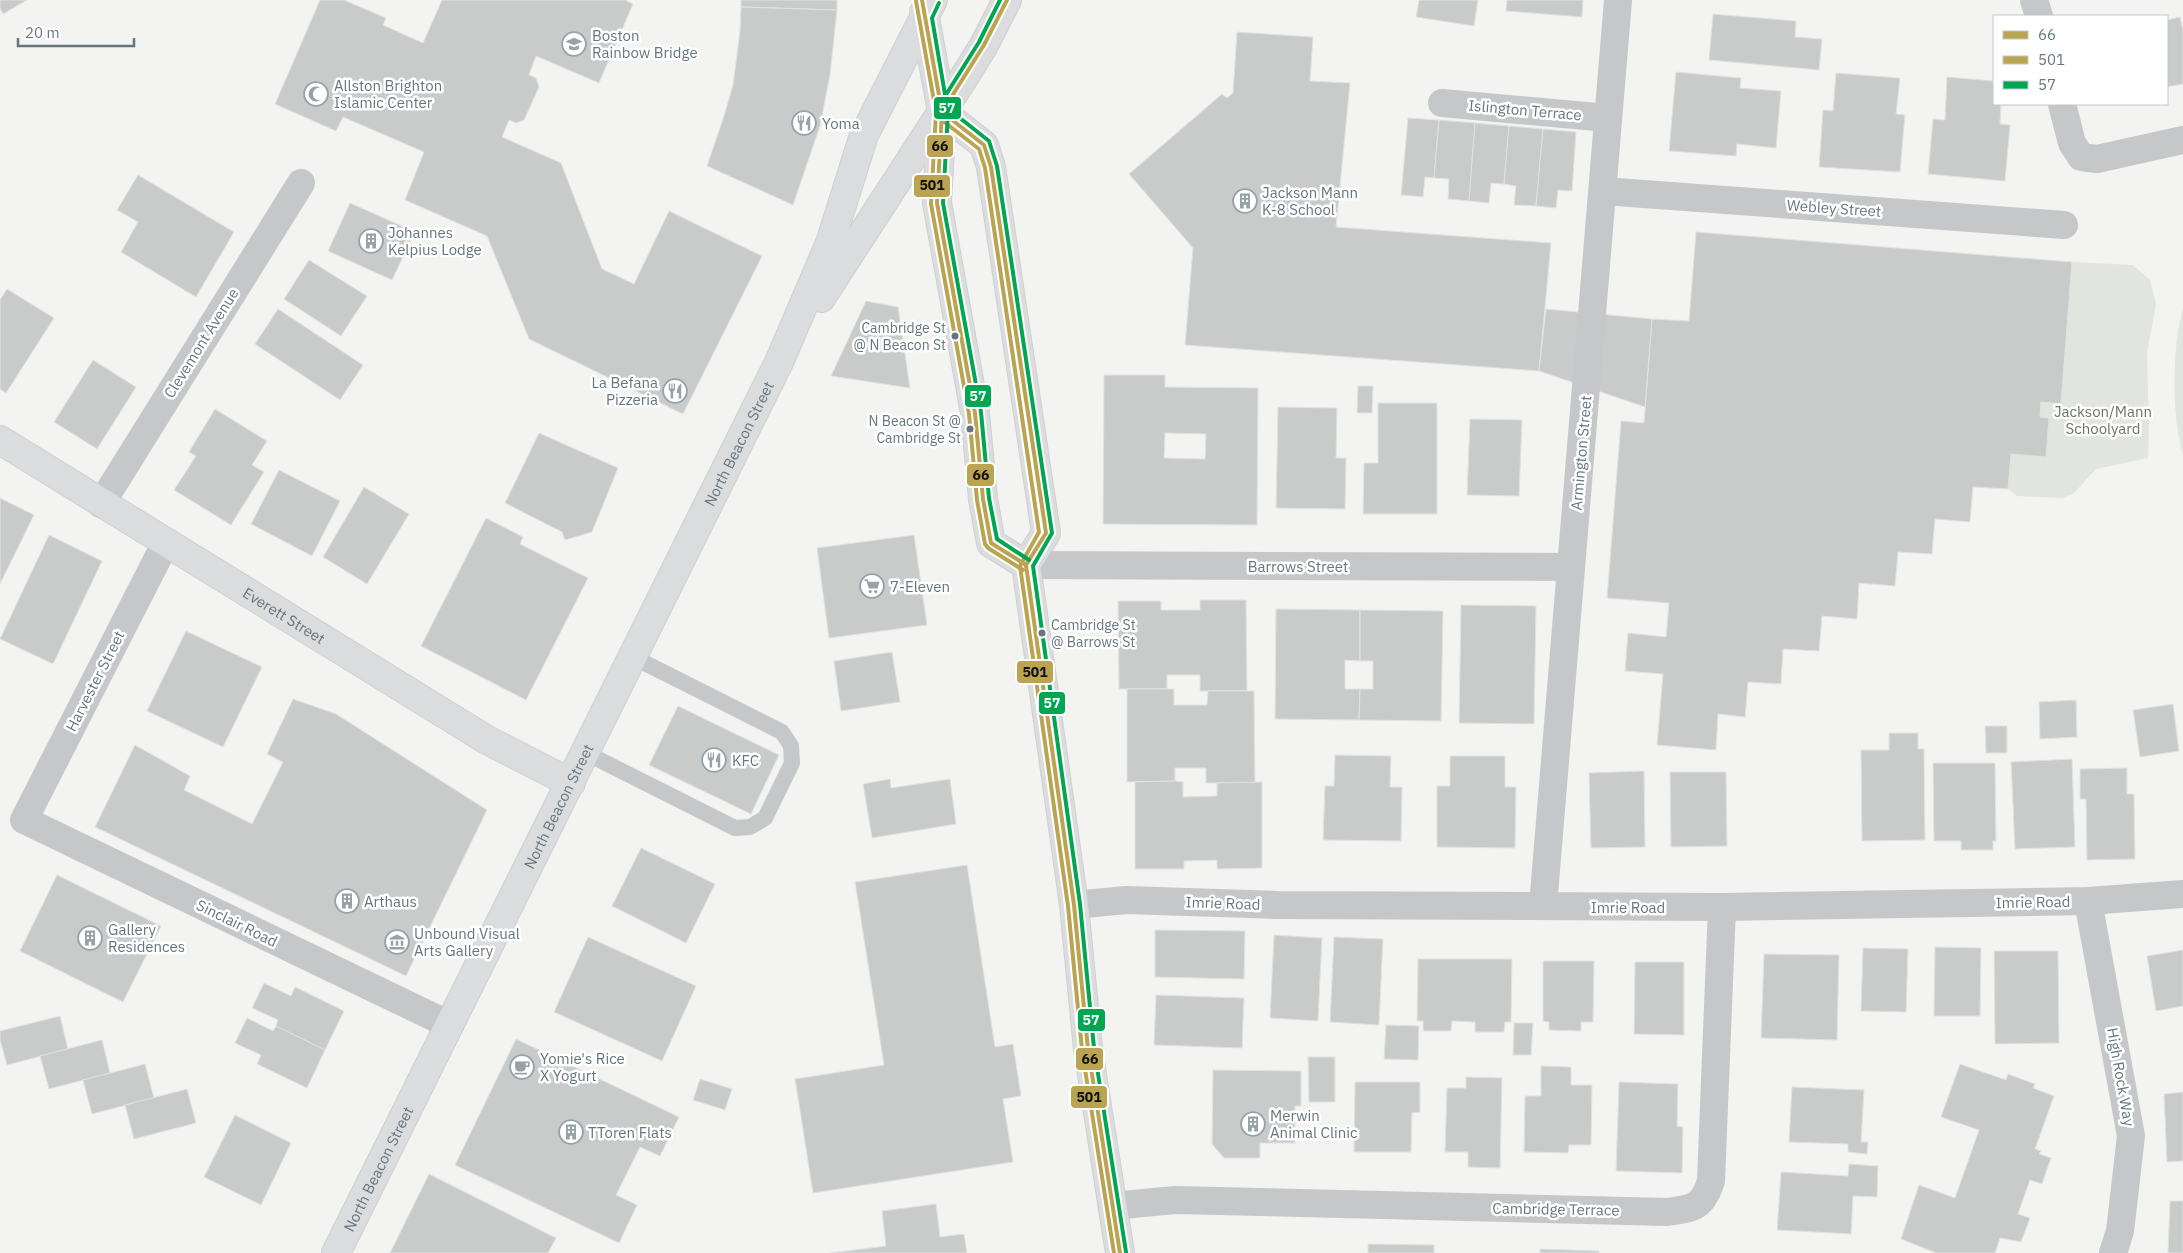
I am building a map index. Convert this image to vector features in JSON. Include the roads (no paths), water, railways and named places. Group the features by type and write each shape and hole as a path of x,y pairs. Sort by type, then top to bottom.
{"main road":[{"name":"North Beacon Street","path":"780,360 942,112 984,45 1007,0"},
{"name":"North Beacon Street","path":"336,1253 780,360 830,243 864,134 926,5"},
{"path":"926,5 942,112 937,203 975,413 983,498 991,543 1026,565"},
{"path":"942,112 984,145 991,167 1046,533 1026,565 1074,905 1088,1049 1120,1253"},
{"name":"Everett Street","path":"0,440 101,504 487,740 571,783"}],"street":[{"name":"Armington Street","path":"1543,906 1618,0"},
{"path":"2034,0 2039,15"},
{"name":"Islington Terrace","path":"1442,103 1608,118"},
{"path":"2062,105 2072,143 2081,156 2097,159 2183,140"},
{"name":"Clevemont Avenue","path":"101,504 300,183"},
{"name":"Webley Street","path":"1603,191 2064,225"},
{"name":"Harvester Street","path":"24,820 166,542"},
{"name":"Barrows Street","path":"1026,565 1571,567"},
{"name":"Sinclair Road","path":"24,820 450,1025"},
{"name":"Imrie Road","path":"1074,905 1126,900 1276,905 1722,907 2088,901 2183,894"},
{"name":"High Rock Way","path":"2088,901 2131,1136 2120,1231 2113,1253"},
{"name":"Cambridge Terrace","path":"1112,1206 1175,1200 1667,1212 1690,1209 1705,1197 1711,1180 1722,907"}],"lane":[{"path":"586,753 735,828 750,827 765,818 792,764 791,746 782,732 633,657"}],"place":[{"name":"Boston Rainbow Bridge","path":"574,44"},
{"name":"Allston Brighton Islamic Center","path":"316,94"},
{"name":"Yoma","path":"804,123"},
{"name":"Jackson Mann K-8 School","path":"1245,201"},
{"name":"Johannes Kelpius Lodge","path":"371,241"},
{"name":"Cambridge St @ N Beacon St","path":"955,336"},
{"name":"La Befana Pizzeria","path":"675,391"},
{"name":"N Beacon St @ Cambridge St","path":"970,429"},
{"name":"7-Eleven","path":"872,586"},
{"name":"Cambridge St @ Barrows St","path":"1042,633"},
{"name":"KFC","path":"714,760"},
{"name":"Arthaus","path":"347,901"},
{"name":"Gallery Residences","path":"90,938"},
{"name":"Unbound Visual Arts Gallery","path":"397,942"},
{"name":"Yomie's Rice X Yogurt","path":"522,1067"},
{"name":"Merwin Animal Clinic","path":"1253,1124"},
{"name":"TToren Flats","path":"571,1132"}],"park label":[{"name":"Jackson/Mann Schoolyard","path":"2103,420"}]}
